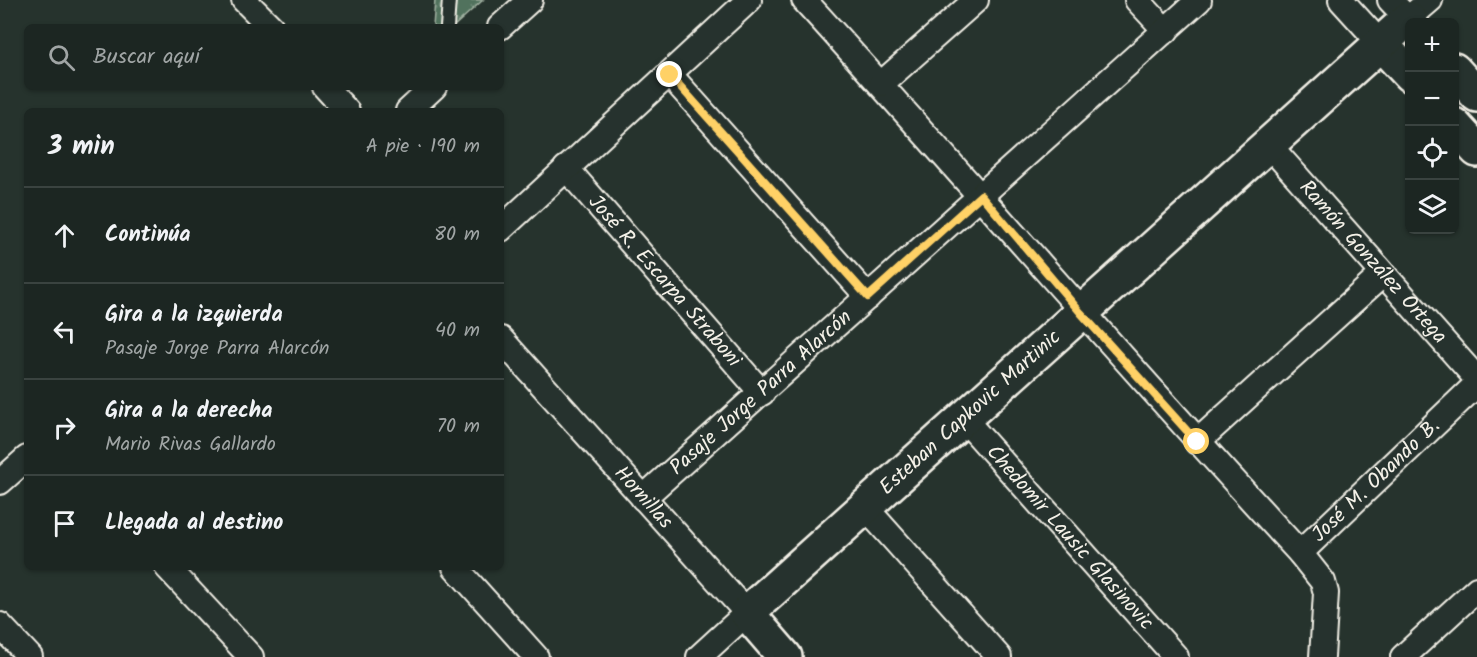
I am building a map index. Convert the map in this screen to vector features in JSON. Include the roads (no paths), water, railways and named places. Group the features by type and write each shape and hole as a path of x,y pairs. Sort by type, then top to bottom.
{"street":[{"path":"244,0 268,24"},
{"path":"503,24 530,0"},
{"path":"504,226 749,0"},
{"path":"804,0 981,195 1081,313 1300,553 1323,582 1326,593 1322,657"},
{"path":"881,84 976,0"},
{"path":"1137,0 1166,31"},
{"name":"Pasaje Jorge Parra Alarcón","path":"643,498 1199,0"},
{"path":"1341,0 1407,72"},
{"name":"Esteban Capkovic Martinic","path":"699,657 1381,44 1410,10"},
{"path":"1457,72 1477,95"},
{"path":"670,75 868,297"},
{"path":"328,90 344,108"},
{"path":"411,108 432,90"},
{"path":"1456,126 1477,150"},
{"name":"Ramón González Ortega","path":"1268,144 1477,380"},
{"name":"José R. Escarpa Straboni","path":"566,168 762,393"},
{"path":"1197,442 1383,274"},
{"name":"Hornillas","path":"504,342 785,657"},
{"name":"José M. Obando B.","path":"1300,553 1477,384"},
{"name":"Chedomir Lausic Glasinovic","path":"963,419 1169,654"},
{"path":"0,482 24,461"},
{"path":"865,507 999,657"},
{"path":"170,570 251,657"},
{"path":"457,570 536,657"},
{"path":"1403,657 1477,589"},
{"path":"0,625 30,657"}],"lane":[{"path":"447,24 449,0"}]}
